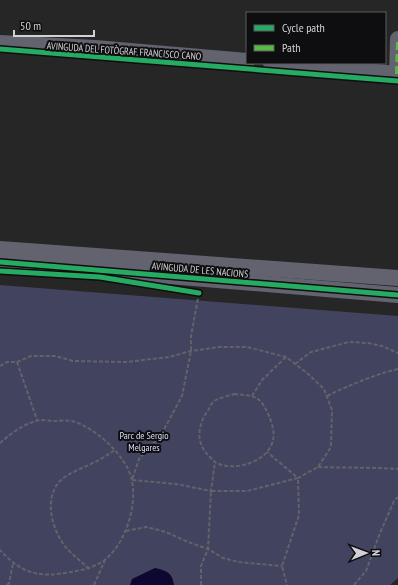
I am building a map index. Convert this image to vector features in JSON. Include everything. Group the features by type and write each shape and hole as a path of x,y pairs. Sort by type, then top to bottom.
{"street":[{"path":"282,64 397,74 398,39"},
{"name":"AVINGUDA DEL FOTÒGRAF FRANCISCO CANO","path":"0,43 95,48 246,61"},
{"name":"AVINGUDA DE LES NACIONS","path":"0,249 398,278"},
{"name":"AVINGUDA DE LES NACIONS","path":"0,262 398,295"}],"path":[{"path":"0,550 13,564 33,573 59,574 88,568 106,559 116,549 126,531 132,514 132,480 139,459 161,435 182,396 191,351 191,336 199,293 192,292"},
{"path":"295,364 311,352 349,342 368,343 382,346 398,353"},
{"path":"0,366 7,362 17,362 30,356 55,356 73,361 126,362 169,357 191,351 218,347 247,347 286,357 307,373 324,389 332,410 331,447 318,467 298,478 247,490 211,491 176,484 132,480"},
{"path":"252,396 262,380 286,357"},
{"path":"17,362 37,420"},
{"path":"327,396 352,384 398,369"},
{"path":"234,394 252,396 260,400 272,423 274,440 267,452 258,460 243,465 225,466 215,462 203,449 199,433 200,425 205,414 214,401 234,394"},
{"path":"0,443 13,432 37,420 72,421 101,435 115,450 125,465 132,480"},
{"path":"88,568 65,545 56,530 52,516 51,496 60,482 80,468 97,461 115,450"},
{"path":"267,452 298,478 299,515 282,566 287,585"},
{"path":"200,585 201,566 208,549 211,491 215,462"},
{"path":"318,467 370,467 398,469"},
{"path":"354,585 366,571 380,533 394,501 398,497"},
{"path":"126,531 146,527 166,532 208,549 223,558 238,562 282,566"},
{"path":"94,585 106,559"},
{"path":"6,585 9,583 13,564"}],"green space":[{"name":"Parc de Sergio Melgares","path":"0,285 398,316 398,578 390,585 0,585"}],"shaded area":[{"path":"155,568 168,573 172,577 174,585 130,585 132,579"}],"marked path":[{"path":"397,74 398,39"}],"cycle path":[{"path":"0,49 398,81"},
{"path":"0,262 398,295"},
{"path":"0,271 100,277 199,293"}]}
